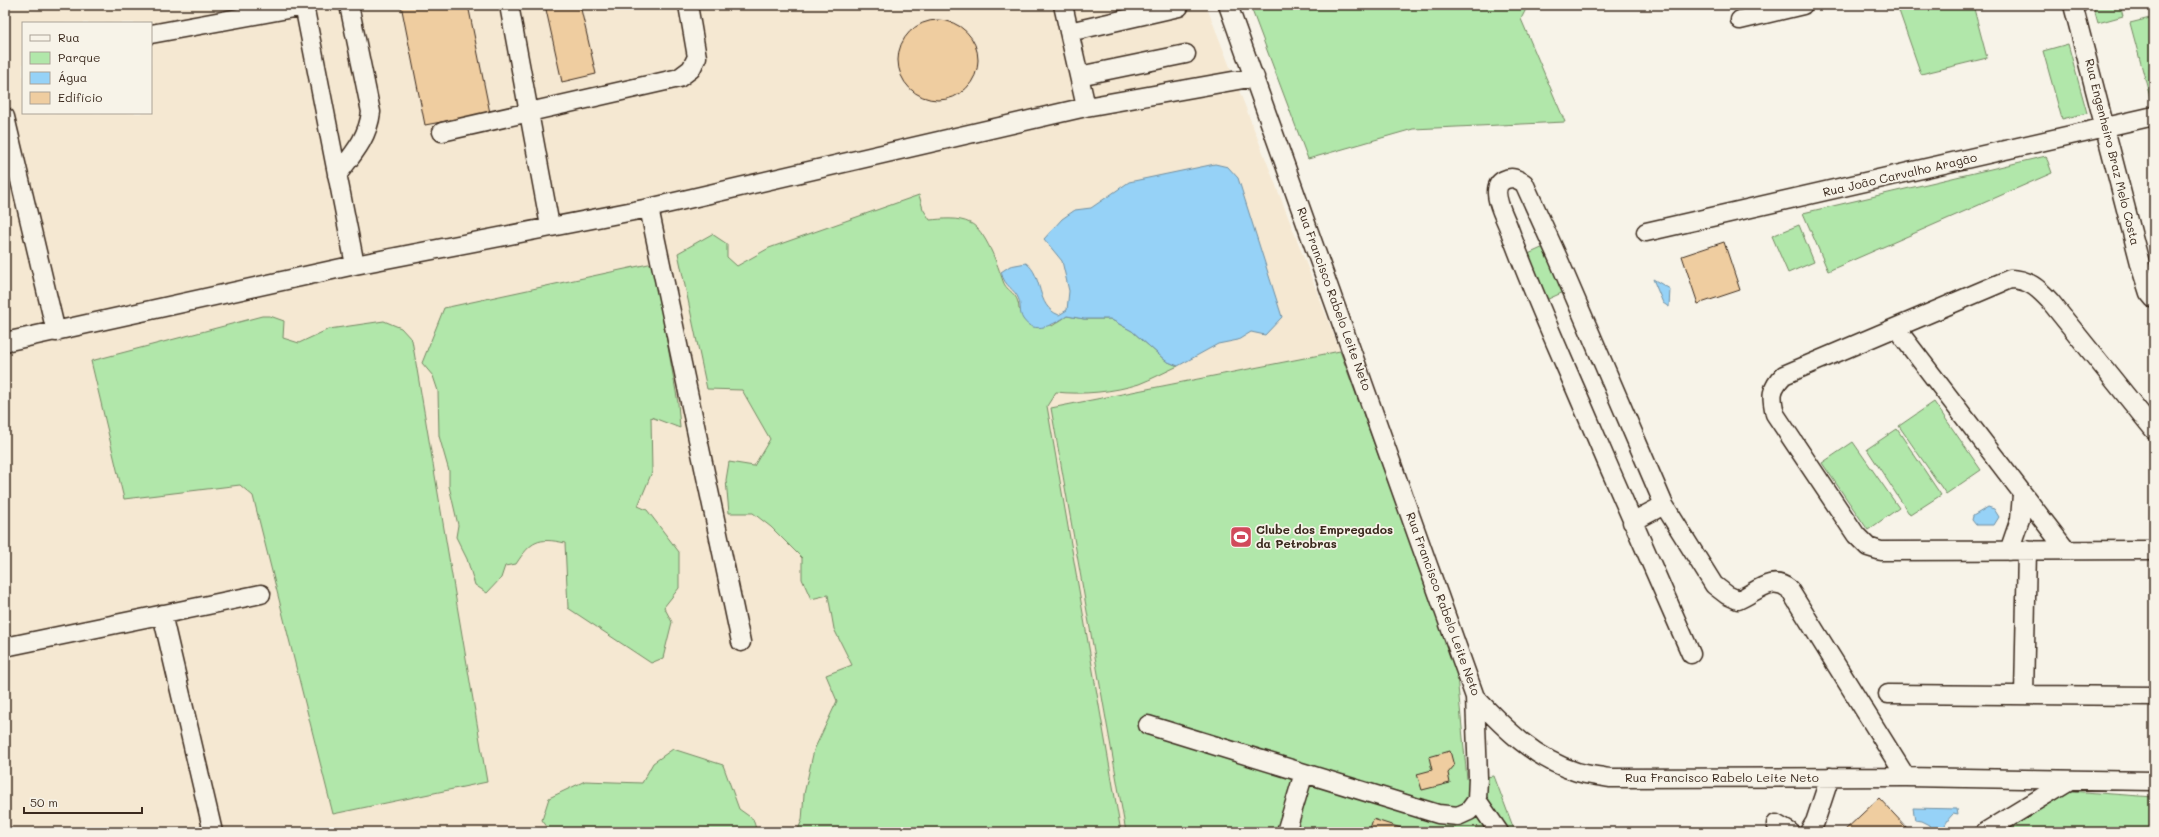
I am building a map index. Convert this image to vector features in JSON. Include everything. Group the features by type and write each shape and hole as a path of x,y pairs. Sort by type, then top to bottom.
{"street":[{"path":"152,34 304,5 355,265"},
{"path":"337,175 363,141 369,126 372,112 350,5"},
{"path":"509,5 550,226"},
{"path":"442,132 678,78 691,69 697,57 688,5"},
{"path":"1063,5 1086,108"},
{"name":"Rua Francisco Rabelo Leite Neto","path":"1228,5 1255,77 1475,697 1498,723 1536,753 1577,772 1610,778 1906,777 2154,781"},
{"path":"1740,20 1803,5"},
{"name":"Rua Engenheiro Braz Melo Costa","path":"2073,5 2142,271 2153,299"},
{"path":"1069,32 1180,7"},
{"path":"1079,76 1186,54"},
{"path":"5,342 355,265 649,208 1086,108 1255,77"},
{"name":"Rua João Carvalho Aragão","path":"1646,232 2154,116"},
{"path":"5,117 56,332"},
{"path":"1691,654 1632,522 1520,261 1498,199 1498,187 1502,181 1510,178 1517,179 1524,183 1664,505 1714,585 1726,595 1738,600 1768,584 1777,582 1782,583 1789,589 1906,777"},
{"path":"649,208 741,642"},
{"path":"2154,430 2050,301 2036,286 2022,279 2010,279 1784,375 1775,384 1771,398 1775,414 1844,519 1868,547 1881,551 2154,550"},
{"path":"1896,328 2066,550"},
{"path":"2009,551 2020,519 2022,494"},
{"path":"1632,522 1664,505"},
{"path":"2024,695 2027,550"},
{"path":"5,647 261,594"},
{"path":"162,614 213,832"},
{"path":"1888,694 2154,696"},
{"path":"1148,725 1438,814 1458,816 1469,811 1476,800 1478,778 1475,697"},
{"path":"1286,832 1304,773"},
{"path":"1809,832 1815,822 1830,777"},
{"path":"1985,832 2070,780"},
{"path":"1476,800 1499,832"}],"shaded area":[{"path":"5,5 1206,5 1340,351 1051,408 1126,832 5,832"}],"green space":[{"path":"1250,5 1528,5 1521,19 1565,122 1413,129 1308,159"},
{"path":"1897,5 1973,5 1987,58 1921,74"},
{"path":"2093,5 2120,5 2123,16 2098,23"},
{"path":"2154,17 2154,100 2151,101 2130,23"},
{"path":"2068,44 2087,113 2062,119 2043,51"},
{"path":"2046,156 2052,173 1828,271 1803,213"},
{"path":"919,195 923,209 930,220 950,219 965,221 976,227 981,232 986,240 1005,285 1017,299 1019,309 1052,326 1067,316 1084,319 1110,319 1132,331 1166,361 1178,366 1139,384 1119,389 1087,393 1056,392 1047,406 1121,832 797,832 802,820 804,794 814,750 837,701 826,675 852,665 834,629 828,595 811,599 802,579 802,558 771,527 753,513 729,513 726,480 729,462 754,466 770,439 742,390 707,389 678,253 712,234 727,244 727,257 737,266 769,248"},
{"path":"1799,225 1814,262 1788,273 1772,236"},
{"path":"1546,246 1566,291 1546,300 1526,255"},
{"path":"653,263 678,403 680,428 651,417 652,472 638,506 647,510 679,552 679,588 664,607 672,622 663,658 651,663 568,608 565,543 556,541 542,541 531,546 521,556 516,564 505,566 501,578 487,593 475,585 467,559 456,537 458,525 449,486 449,471 439,436 438,391 433,376 422,363 444,308"},
{"path":"262,316 270,316 284,321 283,338 299,343 329,329 384,321 401,328 412,340 487,782 333,814 253,496 240,485 124,499 91,361"},
{"name":"Clube dos Empregados da Petrobras","path":"1340,351 1456,666 1467,779 1494,776 1515,832 1126,832 1051,408"},
{"path":"1934,402 1981,470 1946,494 1899,426"},
{"path":"1897,429 1941,495 1910,515 1867,449"},
{"path":"1853,442 1899,508 1868,530 1822,463"},
{"path":"673,749 723,765 739,809 753,819 757,832 551,832 542,820 549,798 585,781 642,783 653,763"},
{"path":"2070,791 2154,797 2154,832 2004,832"}],"water":[{"path":"1215,164 1228,167 1238,178 1282,317 1265,335 1251,332 1238,340 1218,344 1178,366 1166,361 1132,331 1110,319 1084,319 1067,316 1050,325 1038,328 1028,324 1023,319 1020,302 1015,293 1007,285 1001,272 1010,266 1026,263 1032,269 1046,305 1051,311 1059,315 1067,310 1069,291 1062,261 1044,239 1062,219 1075,210 1091,208 1129,182"},
{"path":"1653,279 1670,289 1669,307 1663,303"},
{"path":"1988,507 1994,509 1999,517 1994,525 1976,525 1972,520 1973,516"},
{"path":"1913,808 1957,809 1958,815 1953,814 1940,832 1931,830 1930,825 1922,821 1915,820"}],"building":[{"path":"401,5 468,5 490,113 425,125"},
{"path":"545,5 580,5 596,74 562,82"},
{"path":"930,20 946,20 967,31 978,52 978,68 967,89 946,100 930,100 916,94 909,89 904,82 898,68 898,52 904,38 909,31 916,26"},
{"path":"1724,242 1740,290 1698,304 1682,256"},
{"path":"1450,751 1454,766 1448,773 1450,783 1422,790 1417,774 1432,770 1429,757"},
{"path":"1879,798 1907,828 1903,832 1843,832"},
{"path":"1373,819 1413,832 1369,832"}],"place":[{"name":"Clube dos Empregados da Petrobras","path":"1241,537"}]}
